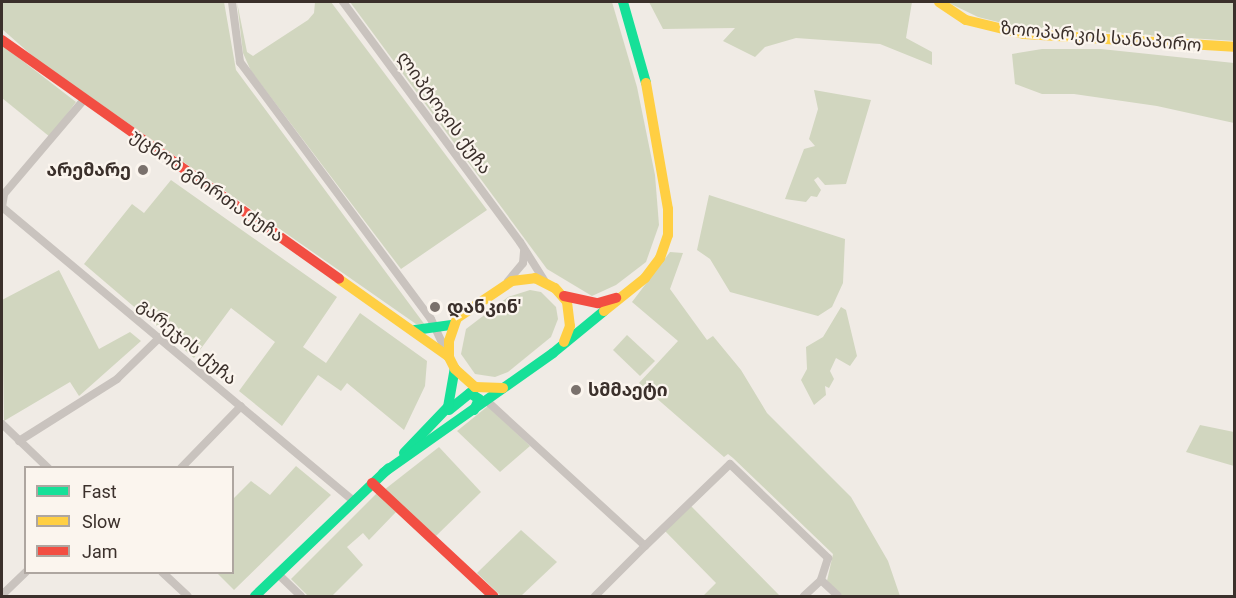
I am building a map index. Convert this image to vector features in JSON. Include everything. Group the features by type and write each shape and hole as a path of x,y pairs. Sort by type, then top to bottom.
{"main road":[{"path":"383,472 488,402 562,345 645,278 665,248 668,209 647,87 623,2"},
{"name":"ზოოპარკის სანაპირო","path":"939,2 966,20 1024,34 1234,47"},
{"name":"უცნობ გმირთა ქუჩა","path":"2,40 83,101 415,330 449,357"},
{"path":"415,330 452,325 516,279 544,279 564,296 598,303 627,292"},
{"path":"562,345 570,326 564,296"},
{"path":"452,325 449,357 455,369 475,387 507,388"},
{"path":"441,417 451,402 455,369"},
{"path":"255,597 353,500 441,417 470,393 479,399 472,413"},
{"path":"372,483 493,597"}],"street":[{"path":"232,2 240,62 436,328 449,357"},
{"name":"ლიპტოვის ქუჩა","path":"343,2 520,242 544,279"},
{"path":"2,207 4,194 83,101"},
{"name":"გარეჯის ქუჩა","path":"2,207 353,500"},
{"path":"505,285 523,263 525,257 520,242"},
{"path":"19,441 117,379 159,339"},
{"path":"488,402 645,546"},
{"path":"183,466 241,406"},
{"path":"2,424 46,466"},
{"path":"595,597 730,464 828,558 821,580 804,597"},
{"path":"2,596 24,574"},
{"path":"163,574 188,597"},
{"path":"278,574 302,597"},
{"path":"821,580 838,597"}],"green space":[{"path":"2,2 224,2 236,70 425,325 416,324 36,59 2,29"},
{"path":"237,2 247,52 253,56 308,20 314,13 315,2 331,2 487,210 401,269 251,71 243,53"},
{"path":"350,2 612,2 637,87 655,175 659,225 646,262 616,285 592,296 547,269"},
{"path":"649,2 912,2 906,38 932,52 932,65 880,44 796,38 765,47 755,57 723,41 735,28 663,29"},
{"path":"947,2 1234,2 1234,41 1014,26 978,17"},
{"path":"2,45 76,102 50,137 2,98"},
{"path":"1042,49 1101,49 1234,63 1234,123 1157,106 1074,94 1042,94 1015,84 1012,54"},
{"path":"814,90 871,100 846,184 825,185 818,177 814,180 821,190 817,197 811,196 806,202 785,199 804,149 815,146 809,139 818,109"},
{"path":"171,180 337,297 303,347 326,363 360,313 427,361 425,386 404,430 347,383 341,391 318,375 282,426 239,391 275,342 231,308 194,358 84,264 132,204 144,213"},
{"path":"709,195 845,239 843,283 832,307 818,316 730,292 710,259 697,250"},
{"path":"670,252 683,253 670,289 707,340 713,336 741,370 767,413 851,497 888,561 900,596 843,596 827,581 833,554 733,458 728,454 724,457 639,383 678,341 632,302"},
{"path":"59,270 99,349 130,332 141,341 79,396 70,382 4,421 2,300"},
{"path":"530,290 541,292 556,307 558,319 551,337 508,372 495,377 475,374 461,354 466,329 508,297"},
{"path":"841,307 846,310 857,356 850,366 836,358 830,371 834,379 829,388 825,386 826,395 814,405 801,380 807,369 806,347 823,337"},
{"path":"627,335 655,361 640,376 613,350"},
{"path":"488,406 530,446 500,472 457,431"},
{"path":"1200,425 1234,432 1234,466 1186,452"},
{"path":"439,447 481,492 436,536 384,490"},
{"path":"296,466 331,495 234,590 218,574 234,574 234,498 251,481 270,495"},
{"path":"377,493 396,512 369,540 363,533 347,547 363,565 332,596 308,596 291,579"},
{"path":"691,506 780,596 703,596 716,583 665,531"},
{"path":"521,530 557,562 521,596 501,596 477,573"}],"traffic: fast":[{"path":"623,2 646,83"},
{"path":"383,473 553,353 604,311"},
{"path":"415,330 452,325"},
{"path":"404,453 448,407 455,369"},
{"path":"449,410 470,393 479,399 474,410"},
{"path":"255,596 389,468"}],"traffic: slow":[{"path":"939,2 966,20 1024,34 1234,47"},
{"path":"604,311 645,278 660,258 668,235 668,209 646,83"},
{"path":"503,388 475,387 455,369 449,357 449,341 457,318 512,281 535,278 555,288 567,302 570,326 564,342"},
{"path":"339,279 449,357"}],"traffic: jam":[{"path":"2,40 339,279"},
{"path":"564,296 598,303 616,298"},
{"path":"372,483 493,596"}],"place":[{"name":"არემარე","path":"143,170"},
{"name":"დანკინ'","path":"435,307"},
{"name":"სმმაეტი","path":"576,390"}]}
